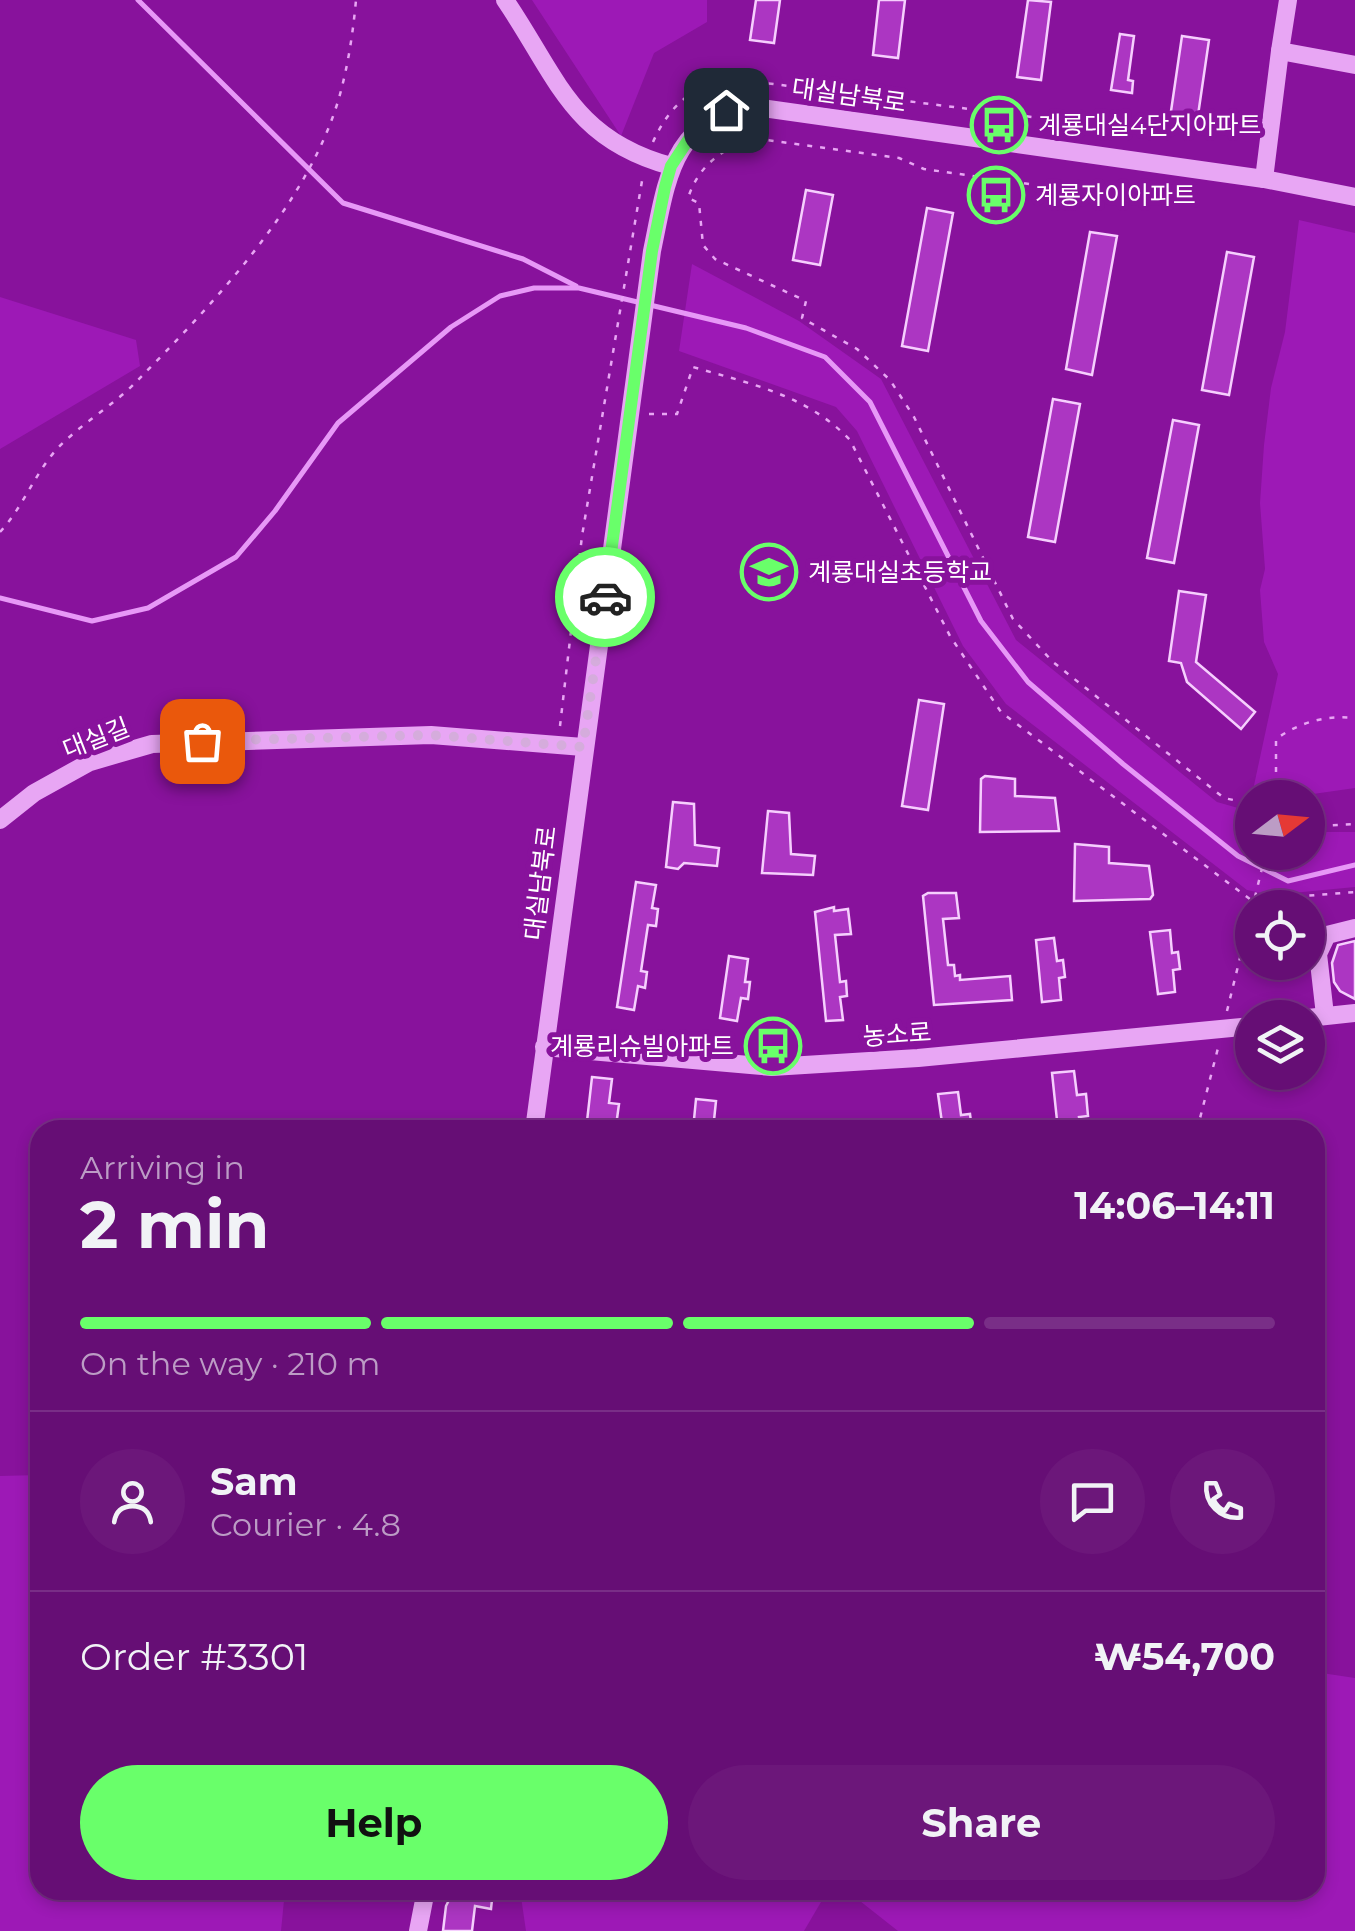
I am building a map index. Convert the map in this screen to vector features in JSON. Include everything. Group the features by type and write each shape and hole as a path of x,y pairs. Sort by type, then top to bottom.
{"street":[{"path":"505,0 558,91 594,129 636,156 671,166"},
{"path":"1264,179 1288,0"},
{"path":"1280,52 1355,65"},
{"name":"대실남북로","path":"535,1120 652,251 671,166 696,128 726,110 755,106 1264,179 1355,197"},
{"name":"대실길","path":"0,820 34,793 90,762 152,744 431,735 583,747"},
{"path":"1317,1000 1318,954 1327,935 1355,928"},
{"path":"1325,1016 1355,1013"},
{"name":"농소로","path":"544,1046 772,1066 918,1058 1235,1028"},
{"path":"418,1931 424,1900"}],"path":[{"path":"0,532 18,512 56,451 135,384 241,271 307,170 338,101 352,43 356,0"},
{"path":"1028,184 924,169 899,158 752,138 729,147 706,164 688,198 699,203 703,245 716,259 806,302 802,318 857,350 890,380 922,432 1013,618 1026,633 1054,662 1224,798 1235,800"},
{"path":"560,728 582,536 628,246 644,170"},
{"path":"632,413 677,414 693,367 771,390 826,414 850,440 950,636 1001,712 1239,890"},
{"path":"1276,780 1276,738 1296,724 1339,716 1355,718"},
{"path":"1325,826 1355,824"},
{"path":"1325,894 1355,892"}],"shaded area":[{"path":"532,0 707,0 707,22 654,53 621,136"},
{"path":"1299,220 1355,233 1355,788 1325,792 1325,780 1255,780 1278,674 1264,642 1260,590 1265,569 1260,503 1271,388 1285,332"},
{"path":"692,264 799,321 881,379 1016,640 1217,802 1235,807 1235,870 1325,870 1325,832 1355,832 1355,887 1247,890 1006,704 963,646 857,431 836,407 679,351"},
{"path":"0,297 136,340 140,366 0,449"},
{"path":"30,1475 30,1900 284,1900 281,1931 0,1931 0,1476"},
{"path":"1325,1674 1355,1678 1355,1931 898,1931 859,1900 1325,1900"},
{"path":"521,1900 822,1900 804,1931 526,1931"}],"building":[{"path":"756,0 780,0 774,43 750,40"},
{"path":"879,0 905,0 898,58 873,55"},
{"path":"1028,0 1051,2 1041,80 1017,77"},
{"path":"1120,34 1134,36 1128,80 1133,81 1132,93 1111,90"},
{"path":"1182,36 1209,40 1197,122 1170,118"},
{"path":"806,190 833,195 820,265 793,260"},
{"path":"927,208 953,213 928,351 902,346"},
{"path":"1090,232 1117,236 1092,375 1066,369"},
{"path":"1227,252 1254,257 1229,395 1202,390"},
{"path":"1053,399 1080,404 1055,542 1028,537"},
{"path":"1173,420 1199,425 1174,563 1147,558"},
{"path":"1179,591 1206,595 1196,662 1255,712 1241,729 1187,682 1181,663 1169,661"},
{"path":"919,700 944,704 928,810 902,806"},
{"path":"981,779 1015,779 1015,796 1055,798 1059,831 980,832"},
{"path":"673,802 694,804 695,845 719,848 717,866 684,863 678,869 666,867"},
{"path":"768,811 789,813 791,854 815,856 813,875 762,873"},
{"path":"1075,844 1109,847 1109,863 1149,866 1153,895 1150,899 1074,901"},
{"path":"636,882 656,885 652,908 658,909 656,926 648,925 641,971 647,972 645,988 638,986 634,1010 617,1007"},
{"path":"956,893 959,918 943,919 948,965 954,965 955,976 960,975 960,980 1010,976 1012,1000 934,1005 923,896"},
{"path":"834,907 834,911 848,909 851,934 835,935 840,982 846,981 847,996 840,997 843,1020 826,1021 815,912"},
{"path":"1170,930 1172,953 1178,952 1180,969 1173,970 1175,992 1158,994 1150,932"},
{"path":"1054,938 1057,961 1063,960 1065,977 1059,978 1061,1000 1042,1002 1036,940"},
{"path":"1355,941 1355,999 1340,991 1334,982 1332,963 1338,945"},
{"path":"729,956 748,959 748,999 741,998 737,1021 720,1018"},
{"path":"1074,1071 1077,1095 1086,1094 1088,1116 1057,1120 1052,1073"},
{"path":"592,1077 612,1079 609,1103 619,1104 617,1120 587,1120"},
{"path":"958,1092 961,1115 970,1114 971,1120 942,1120 938,1094"},
{"path":"696,1099 716,1101 714,1120 694,1120"},
{"path":"449,1900 492,1900 491,1909 475,1906 472,1931 443,1931"}],"waterway":[{"path":"138,0 343,203 523,259 576,286"},
{"path":"0,598 92,621 148,608 236,557 275,511 338,423 451,327 500,296 534,288 579,288 746,328 825,357 870,402 981,621 1028,682 1238,856 1288,881 1355,865"}],"way so far":[{"path":"202,741 431,735 583,747 605,597"}],"place":[{"name":"계룡대실4단지아파트","path":"999,125"},
{"name":"계룡자이아파트","path":"996,195"},
{"name":"계룡대실초등학교","path":"769,572"},
{"name":"계룡리슈빌아파트","path":"773,1046"}],"route":[{"path":"605,597 652,251 665,187 671,166 696,128 726,110"}]}
